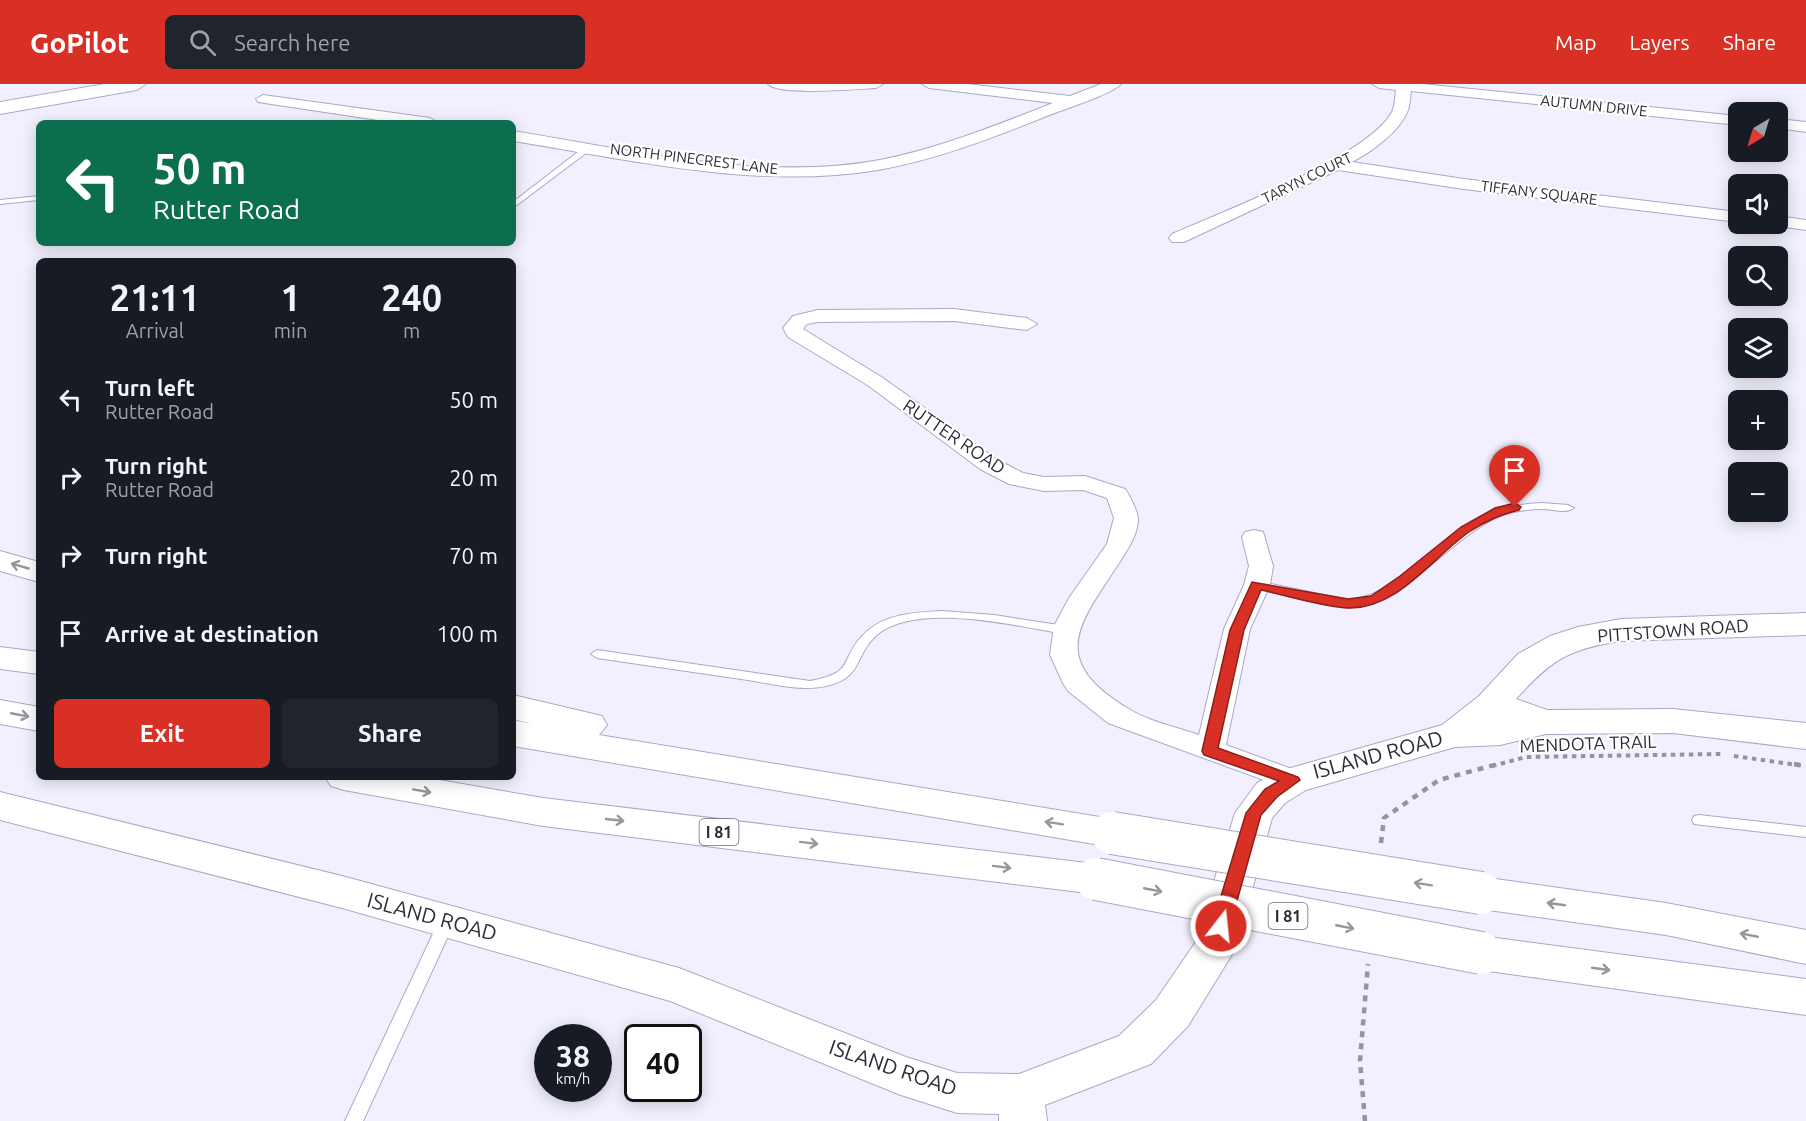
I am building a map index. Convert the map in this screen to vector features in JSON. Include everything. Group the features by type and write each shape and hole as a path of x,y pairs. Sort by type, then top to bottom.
{"main road":[{"path":"0,95 66,84"},
{"path":"0,108 136,84"},
{"path":"0,561 36,571"},
{"name":"PITTSTOWN ROAD","path":"1492,704 1530,662 1562,644 1590,635 1621,630 1806,624"},
{"path":"0,658 36,663"},
{"path":"1492,704 1545,722"},
{"name":"ISLAND ROAD","path":"0,806 447,920 679,986 897,1074 957,1093 1021,1108 1134,1050 1172,1013 1215,948 1254,813 1271,793 1293,780 1455,734 1492,704"},
{"path":"516,708 871,792"},
{"path":"0,712 36,718"},
{"path":"1455,734 1480,735 1522,730 1545,722 1673,721 1806,736"},
{"path":"516,733 1481,893 1666,919 1806,946"},
{"name":"I 81","path":"361,780 543,812 1096,879 1480,953 1806,997"}],"street":[{"path":"775,84 817,87 876,84"},
{"path":"929,84 1071,100"},
{"name":"NORTH PINECREST LANE","path":"516,136 754,168 799,170 852,168 878,165 951,147 1114,84"},
{"name":"AUTUMN DRIVE","path":"1379,84 1728,119"},
{"name":"TARYN COURT","path":"1178,238 1339,165 1361,151 1392,123 1402,105 1404,87"},
{"path":"263,99 409,120"},
{"path":"1788,125 1806,127"},
{"name":"TIFFANY SQUARE","path":"1339,165 1422,178 1728,216"},
{"path":"1788,222 1806,225"},
{"name":"RUTTER ROAD","path":"1028,324 954,315 818,316 800,320 793,328 795,333 876,382 988,464 1028,482 1085,483 1117,494 1128,514 1126,525 1113,552 1077,603 1065,630 1062,654 1067,671 1078,688 1096,703 1118,716 1293,780"},
{"path":"1210,751 1237,630 1257,585 1261,566 1254,537"}],"lane":[{"path":"516,204 590,147"},
{"path":"0,202 36,198"},
{"path":"1257,585 1348,604 1363,603 1375,599 1405,579 1465,530 1500,511 1536,506 1568,508"},
{"path":"597,654 810,685 840,678 852,668 866,640 876,630 904,618 946,614 1065,630"},
{"path":"1699,820 1806,832"},
{"path":"354,1121 447,920"}],"path":[{"name":"MENDOTA TRAIL","path":"1380,854 1384,818 1439,780 1526,757 1719,754 1806,766"},
{"path":"1365,1121 1360,1092 1358,1056 1368,961"}],"route":[{"path":"1221,926 1254,813 1271,793 1293,780 1210,751 1237,630 1243,611 1257,585 1348,604 1363,603 1375,599 1405,579 1480,520 1515,507"}]}
